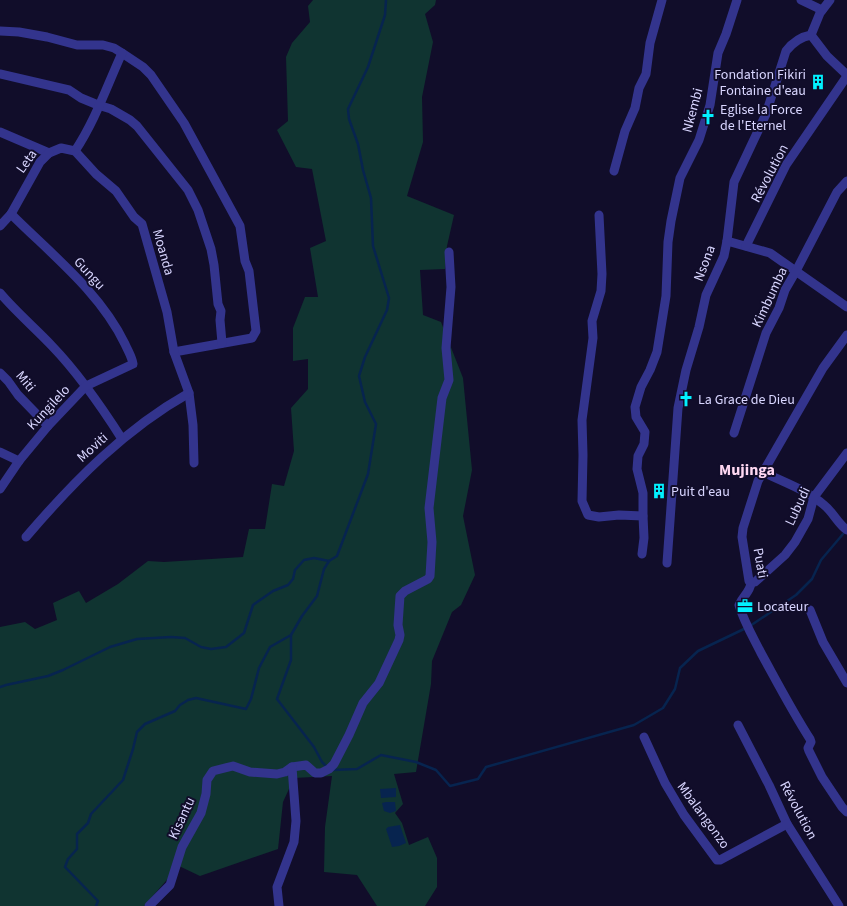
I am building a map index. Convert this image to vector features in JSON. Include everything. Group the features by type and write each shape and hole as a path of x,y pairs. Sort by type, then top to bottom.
{"street":[{"path":"614,171 625,131 635,108 639,88 646,74 650,43 662,0"},
{"name":"Nkembi","path":"642,554 644,538 642,516 643,493 637,469 638,456 644,444 645,432 636,417 635,407 641,387 657,352 666,296 668,247 680,178 699,140 708,112 718,53 737,0"},
{"path":"801,0 822,10"},
{"path":"830,0 822,10 811,35 827,56 847,76"},
{"path":"0,31 26,33 77,45 103,45 114,48 143,67 184,123 240,226 245,261 250,271 256,331 252,338 174,352"},
{"name":"Nsona","path":"667,563 678,408 687,365 699,327 706,295 721,265 727,241 734,182 766,114 786,50 792,43 811,35"},
{"path":"0,132 49,153 61,148 75,151 90,127 98,105 122,53"},
{"path":"0,74 69,90 81,98 111,109 137,126 188,190 198,210 211,249 214,265 218,304 221,311 220,320 222,343"},
{"name":"Révolution","path":"746,246 786,166 847,76"},
{"name":"Moanda","path":"75,151 96,174 116,191 134,218 142,224 167,312 174,352 189,392 193,425 194,463"},
{"name":"Leta","path":"0,226 11,214 40,162 49,153"},
{"name":"Kimbumba","path":"734,433 766,333 779,308 785,290 837,192 847,181"},
{"name":"Gungu","path":"11,214 69,270 106,312 118,330 132,358 133,364"},
{"path":"599,215 602,274 601,291 592,321 593,338 582,420 582,501 588,515 599,517 619,515 642,516"},
{"path":"727,241 770,253 847,307"},
{"path":"279,906 277,887 294,842 295,835 296,821 292,767 306,765 315,773 321,773 329,769 334,764 363,703 379,683 399,640 400,635 398,624 400,596 405,591 428,579 430,576 432,542 430,508 442,398 449,380 446,348 452,287 450,252"},
{"path":"0,293 10,305 52,346 86,386 122,438"},
{"name":"Puati","path":"847,335 823,368 758,481 743,528 742,537 749,581 751,583 750,590 742,598 739,605 748,627 785,699 810,739 811,742 808,748 817,768 834,796 847,812"},
{"name":"Kungilelo","path":"0,489 19,461 48,426 86,386 133,364"},
{"name":"Miti","path":"0,373 18,395 48,426"},
{"name":"Moviti","path":"26,537 65,493 122,438 189,392"},
{"path":"0,452 19,461"},
{"name":"Lubudi","path":"751,583 755,582 772,568 795,542 808,519 814,497 847,452"},
{"path":"763,472 814,497 831,511 842,526 847,530"},
{"path":"810,610 823,642 847,683"},
{"name":"Révolution","path":"738,725 787,824 839,906"},
{"name":"Mbalangonzo","path":"644,737 665,783 684,815 717,860 720,860 787,824"},
{"name":"Kisantu","path":"149,906 170,885 178,856 201,813 206,794 207,780 213,771 233,766 250,772 277,774 285,772 292,767"}],"green space":[{"path":"313,0 436,0 435,5 425,14 433,42 422,97 423,142 407,196 454,215 447,246 445,269 420,270 423,315 441,322 463,378 472,470 463,516 475,575 461,605 452,612 432,661 431,684 416,772 394,774 403,804 395,813 402,823 409,845 428,837 437,858 437,887 425,906 377,906 357,875 324,872 325,827 332,776 294,778 283,802 278,849 200,876 179,866 144,906 0,906 0,627 25,622 35,629 57,620 53,603 79,591 86,603 118,584 148,561 164,562 243,557 249,529 265,529 272,484 284,486 294,451 291,408 308,389 308,359 293,361 293,328 305,297 318,297 310,248 326,241 312,169 296,167 277,130 288,121 286,57 292,43 310,22 308,6"}],"water":[{"path":"396,788 396,797 381,798 380,789"},
{"path":"395,802 396,811 390,813 384,811 382,803"},
{"path":"400,825 406,843 392,847 386,829 388,827"}],"waterway":[{"path":"0,687 48,676 110,647 137,639 171,637 185,638 201,647 211,649 226,647 244,633 253,605 273,591 288,585 293,579 295,570 304,560 314,558 329,561 337,556 368,474 376,424 365,402 359,376 365,357 387,310 389,298 373,246 371,198 363,170 358,144 349,119 348,109 368,67 385,15 386,0"},
{"path":"750,626 796,595 812,579 821,560 843,534"},
{"path":"96,906 98,901 65,867 68,859 77,849 77,834 88,823 91,814 123,780 137,732 145,724 175,711 180,705 188,700 196,698 246,709 251,699 259,668 270,647 291,635 302,616 317,596 324,569 329,561"},
{"path":"332,770 357,769 381,755 416,762 436,770 450,786 478,779 486,767 634,725 663,708 675,689 680,668 698,651 746,628"},
{"path":"291,635 291,660 277,699 314,747 322,762 327,767"}],"place":[{"name":"Fondation Fikiri Fontaine d'eau","path":"818,82"},
{"name":"Eglise la Force de l'Eternel","path":"708,117"},
{"name":"La Grace de Dieu","path":"686,399"},
{"name":"Puit d'eau","path":"659,491"},
{"name":"Locateur","path":"745,606"}],"district":[{"name":"Mujinga","path":"747,469"}]}
